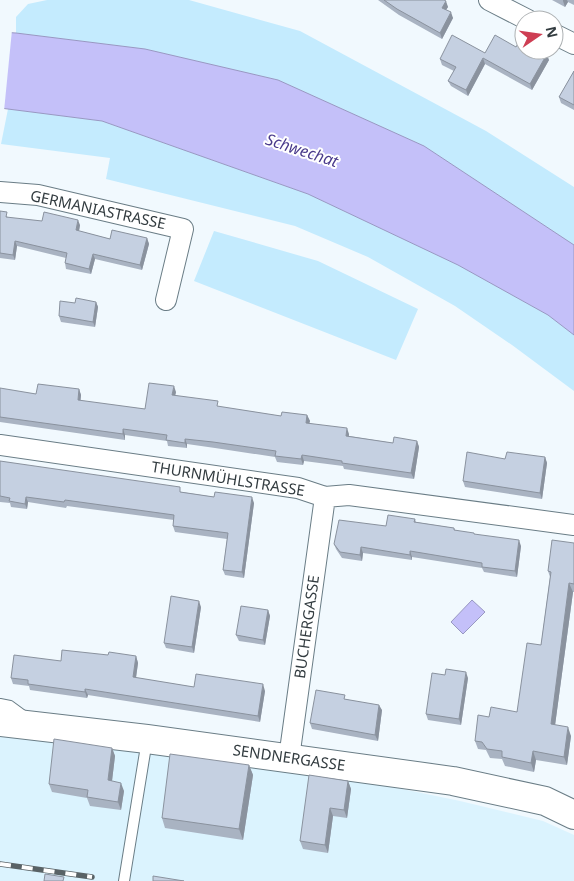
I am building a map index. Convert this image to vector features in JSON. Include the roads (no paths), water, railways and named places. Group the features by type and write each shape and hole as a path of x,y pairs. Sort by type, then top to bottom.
{"street":[{"path":"489,0 514,13"},
{"name":"GERMANIASTRASSE","path":"0,192 38,195 183,229 166,300"},
{"name":"THURNMÜHLSTRASSE","path":"0,445 298,488 325,497 349,495 574,525"},
{"name":"BUCHERGASSE","path":"289,758 325,497"},
{"name":"SENDNERGASSE","path":"0,722 147,739 480,786 545,801 574,815"}],"lane":[{"path":"0,704 10,706 38,727"},
{"path":"124,881 147,739"}],"water":[{"name":"Schwechat","path":"0,32 145,49 278,80 424,146 574,245 574,335 548,315 458,265 308,194 102,121 0,108"},
{"path":"472,600 485,612 463,634 451,622"}],"railway":[{"path":"0,864 92,877"}]}
